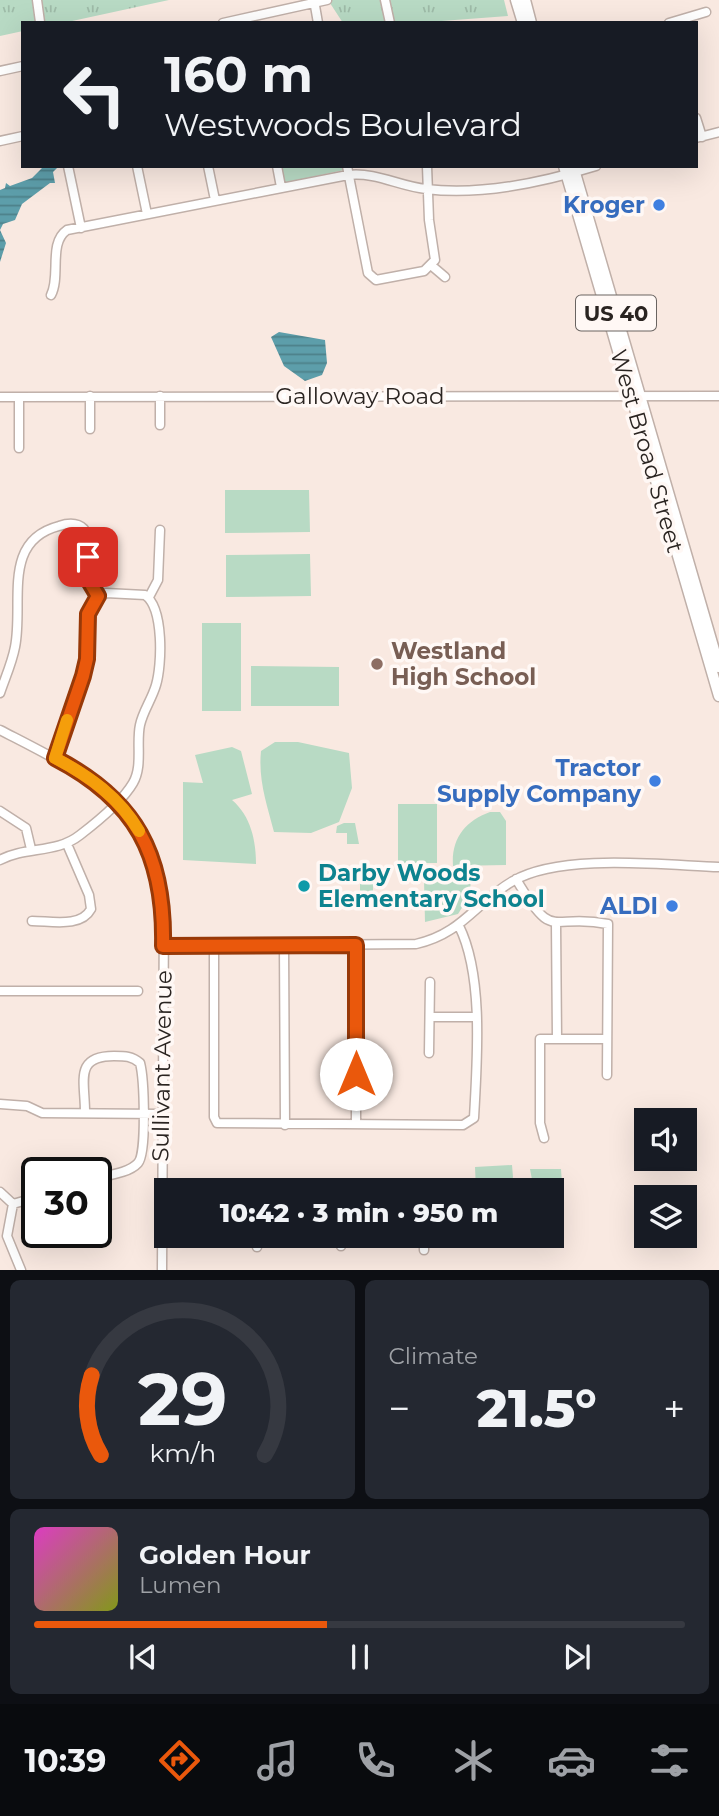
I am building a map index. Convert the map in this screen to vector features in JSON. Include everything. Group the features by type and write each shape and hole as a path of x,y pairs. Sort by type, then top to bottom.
{"main road":[{"path":"516,0 522,21"},
{"path":"525,0 530,21"},
{"name":"West Broad Street","path":"570,170 719,696"},
{"name":"West Broad Street","path":"636,397 719,667"}],"street":[{"path":"37,0 40,21"},
{"path":"248,20 314,1 327,0"},
{"path":"385,0 390,21"},
{"path":"314,1 318,21"},
{"path":"676,21 706,12"},
{"path":"0,71 21,66"},
{"path":"699,138 719,132"},
{"path":"0,141 21,136"},
{"path":"68,168 80,228"},
{"path":"137,168 147,214"},
{"path":"208,168 215,200"},
{"path":"277,168 281,187"},
{"path":"347,170 368,273 373,279 414,274 432,266 435,260 429,220 428,168"},
{"path":"51,295 55,287 60,238 67,230 281,187 347,170 376,174 430,190 503,187 570,170"},
{"path":"432,266 444,277"},
{"path":"90,396 90,429"},
{"path":"160,396 160,425"},
{"name":"Galloway Road","path":"0,397 719,396"},
{"path":"19,397 19,448"},
{"path":"0,694 16,646 19,564 29,543 57,526 74,523 85,531 89,581 98,596"},
{"path":"149,597 158,580 160,530"},
{"path":"0,860 31,849 67,844 117,800 136,775 140,723 157,680 156,606 149,597 140,593 123,592 98,596"},
{"path":"55,758 83,676 87,659 88,614 98,596"},
{"name":"Sullivant Avenue","path":"0,730 89,778 117,800 135,824 153,858 163,896 163,1178"},
{"path":"0,811 26,828 31,849"},
{"path":"32,921 78,920 86,917 91,909 89,895 67,844"},
{"path":"163,946 416,944 434,939 459,926 516,879 562,865 719,867"},
{"path":"516,879 537,913 556,923 608,925 607,1075"},
{"path":"556,923 557,1038"},
{"path":"214,946 214,1117 217,1123 463,1125 472,1122 475,1017 473,966 459,926"},
{"path":"284,945 285,1125"},
{"path":"356,945 356,1123"},
{"path":"429,1053 430,982"},
{"path":"0,991 138,991"},
{"path":"430,1017 475,1017"},
{"path":"544,1138 540,1123 540,1039 607,1039"},
{"path":"85,1112 87,1064 97,1056 124,1056 137,1060 142,1066 140,1160 130,1169 112,1174"},
{"path":"0,1104 27,1106 42,1113 161,1114"},
{"path":"0,1192 13,1204"},
{"path":"13,1204 21,1201"},
{"path":"13,1204 7,1236 21,1263 21,1270"},
{"name":"Sullivant Avenue","path":"162,1248 162,1270"}],"green space":[{"path":"0,0 169,0 72,21 21,21 21,31 0,36"},
{"path":"328,0 504,0 508,16 442,21 342,21"},
{"path":"279,168 344,170 283,183"},
{"path":"225,490 309,490 310,532 225,533"},
{"path":"310,554 311,596 226,597 226,555"},
{"path":"202,623 241,623 241,711 202,711"},
{"path":"251,666 339,667 339,706 251,706"},
{"path":"275,742 298,742 349,753 352,788 339,822 311,833 274,832 260,762 261,751"},
{"path":"232,747 241,751 252,794 232,800 244,814 251,829 256,864 183,860 183,782 203,783 195,755"},
{"path":"398,804 437,804 437,863 398,863"},
{"path":"490,812 500,812 506,821 506,865 453,866 454,847 461,832 473,820"},
{"path":"355,823 359,844 347,844 347,833 336,833 337,826"},
{"path":"360,871 373,871 373,898 360,898"},
{"path":"471,874 470,895 458,914 425,922 424,880 428,875"},
{"path":"512,1165 513,1177 475,1178 475,1167"},
{"path":"530,1169 561,1169 562,1178 532,1178"}],"water":[{"path":"42,168 57,168 53,172 55,183 50,183 22,204 15,220 3,224 0,230 0,190 5,188 6,183 10,186 32,178"},
{"path":"0,230 6,243 0,262"},
{"path":"279,332 325,340 327,363 322,375 305,381 284,366 271,337"}],"slow traffic":[{"path":"67,720 55,758 74,768 111,795 139,831"}],"place":[{"name":"Kroger","path":"659,205"},
{"name":"Westland High School","path":"377,664"},
{"name":"Tractor Supply Company","path":"655,781"},
{"name":"Darby Woods Elementary School","path":"304,886"},
{"name":"ALDI","path":"672,906"}],"route":[{"path":"88,557 89,581 98,596 91,604 88,614 87,659 83,676 71,704 55,758 89,778 117,800 145,841 153,858 163,896 163,946 356,945 356,1074"}]}
